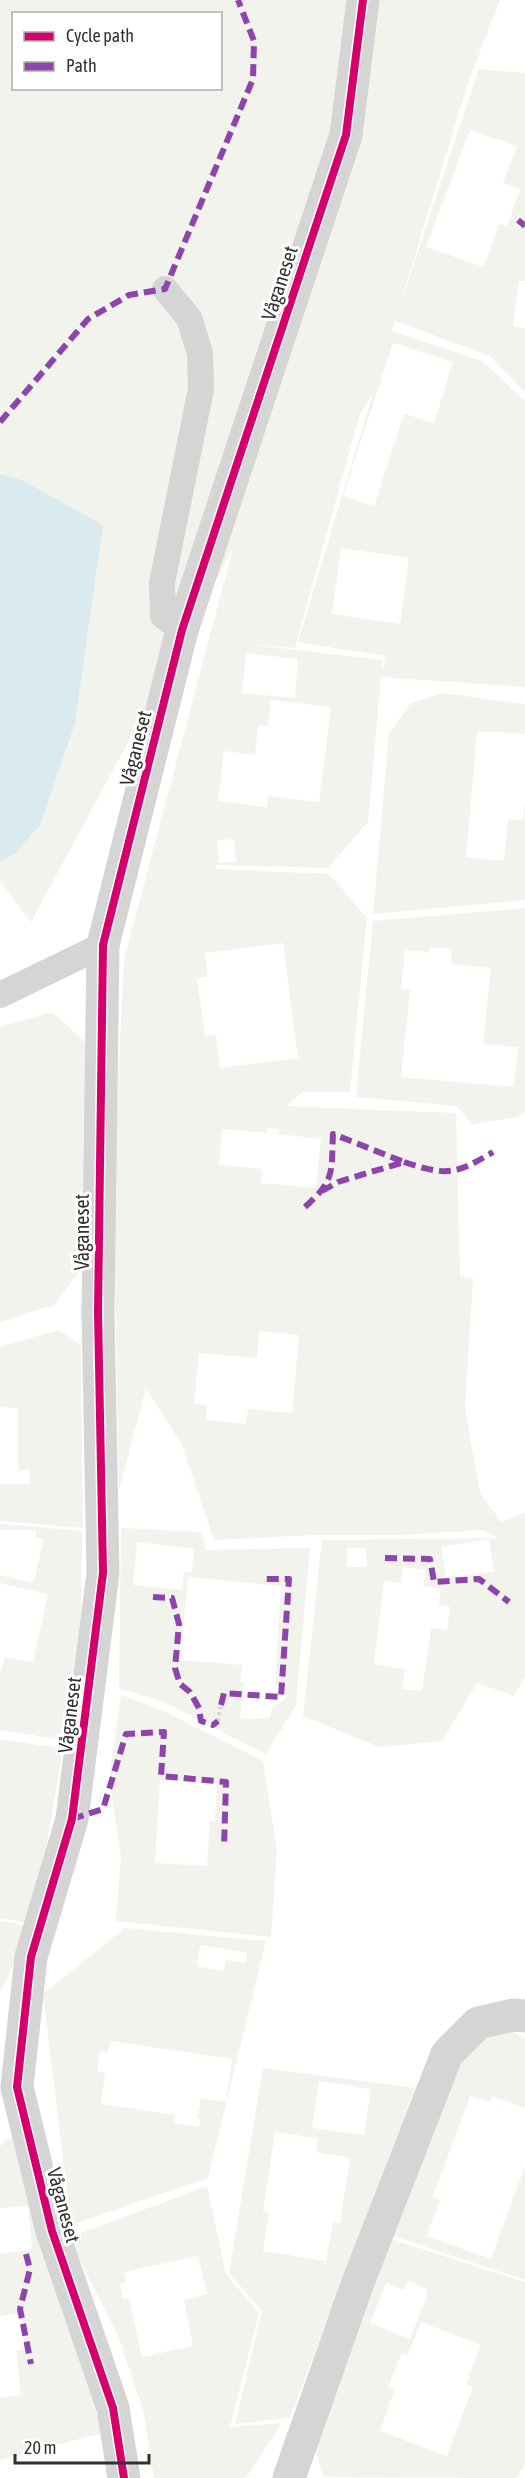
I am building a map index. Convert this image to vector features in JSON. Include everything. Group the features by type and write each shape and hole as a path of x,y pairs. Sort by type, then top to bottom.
{"street":[{"name":"Våganeset","path":"124,2478 112,2408 52,2230 17,2087 31,1957 72,1819 103,1573 98,1300 103,945 182,630 346,135 363,0"},
{"path":"289,2478 357,2285 447,2054 478,2023 513,2015 525,2016"}],"lane":[{"path":"165,289 189,318 200,353 201,389 162,583 163,616 182,630"},
{"path":"0,995 103,945"}],"path":[{"path":"218,1720 221,1706"}],"shaded area":[{"path":"0,0 500,0 469,80 397,314 479,69 525,73 525,281 519,281 513,326 525,328 525,392 490,356 395,321 392,331 482,361 525,401 525,687 381,677 368,822 328,868 215,865 216,869 329,874 367,918 350,1092 303,1092 286,1106 456,1113 460,1276 473,1279 465,1408 480,1493 501,1522 525,1512 525,1677 514,1696 477,1683 442,1741 379,1747 303,1716 322,1540 498,1538 482,1530 403,1535 314,1535 214,1540 182,1445 146,1388 119,1491 113,1184 124,960 233,548 31,922 0,881 0,862 16,852 40,825 22,480 0,474","holes":["470,130 517,146 503,183 520,189 507,226 499,224 484,267 426,247","393,343 453,362 434,423 404,414 374,506 343,496","373,393 298,642 386,656 382,672 382,660 246,644 295,648 359,417","341,548 409,558 400,624 332,614","246,653 298,659 295,698 242,693","271,700 331,707 319,802 268,796 267,807 218,801 224,751 255,755 258,725 268,726","234,839 236,862 219,863 217,840","283,943 298,1058 220,1068 216,1035 205,1036 197,978 208,976 205,953","268,1128 279,1129 279,1134 321,1139 316,1188 261,1183 262,1169 219,1165 222,1129 267,1133","259,1331 299,1335 292,1413 248,1409 246,1424 206,1420 207,1405 194,1404 199,1353 257,1358","489,1539 494,1572 446,1577 441,1547","347,1548 366,1548 367,1567 347,1567","403,1567 426,1570 423,1586 441,1589 439,1605 450,1607 447,1630 431,1628 422,1691 402,1689 405,1669 374,1664 384,1581 401,1583"]},
{"path":"0,474 22,480 103,525 75,723 40,825 16,853 0,862"},
{"path":"442,693 525,704 525,734 477,731 466,857 504,861 508,819 523,820 525,800 525,900 373,914 389,733 411,703"},
{"path":"525,908 525,1111 518,1117 472,1124 457,1106 356,1097 373,921","holes":["430,947 452,949 451,964 491,968 483,1044 518,1047 514,1087 401,1077 410,990 401,989 405,950 429,952"]},
{"path":"52,1012 87,1044 84,1265 54,1305 0,1322 0,1027"},
{"path":"58,1330 81,1345 83,1528 0,1521 0,1484 29,1484 30,1470 18,1470 18,1408 0,1407 0,1347"},
{"path":"0,1524 82,1531 81,1628 65,1740 0,1730 0,1675 5,1657 33,1662 48,1594 0,1583 0,1575 33,1583 44,1539 36,1537 37,1530 0,1530"},
{"path":"121,1528 202,1532 206,1550 310,1548 296,1705 266,1754 163,1702 119,1688","holes":["137,1542 194,1549 192,1573 184,1572 182,1590 133,1585","188,1577 281,1586 275,1685 287,1687 285,1699 272,1707 270,1718 240,1719 244,1682 240,1682 242,1665 180,1660"]},
{"path":"121,1695 162,1710 263,1761 277,1851 271,1937 116,1921 121,1857 109,1778","holes":["160,1780 217,1783 215,1821 210,1821 207,1866 155,1863"]},
{"path":"0,1739 63,1749 33,1924 0,1918"},
{"path":"0,1921 31,1926 0,1993"},
{"path":"125,1928 266,1941 208,2178 71,2225 43,1994","holes":["200,1945 247,1953 245,1963 226,1960 224,1971 197,1966","110,2041 232,2059 226,2102 201,2098 197,2118 200,2119 199,2127 174,2123 175,2115 101,2104 105,2073 97,2071 100,2052 108,2053"]},
{"path":"496,2024 525,2038 525,2108 492,2096 489,2102 470,2096 433,2197 440,2200 427,2236 491,2259 525,2166 525,2280 388,2234 455,2069"},
{"path":"263,2068 415,2088 290,2418 235,2424 262,2311 229,2273","holes":["319,2081 371,2089 364,2135 312,2128","275,2132 318,2138 316,2152 350,2158 340,2223 333,2222 326,2261 263,2251 269,2212 263,2211"]},
{"path":"18,2131 102,2433 0,2460 0,2398 21,2395 16,2351 25,2349 20,2313 0,2316 0,2254 32,2250 28,2206 0,2208 0,2146"},
{"path":"207,2186 226,2274 259,2313 230,2427 282,2423 246,2478 154,2478 143,2410 117,2333 68,2238","holes":["198,2256 207,2294 184,2300 193,2346 142,2357 129,2298 123,2299 120,2284 126,2282 124,2272"]},
{"path":"388,2238 525,2282 525,2465 517,2478 324,2477 313,2443","holes":["408,2281 427,2289 426,2299 410,2339 370,2323 386,2283 404,2290","421,2322 481,2345 466,2384 473,2387 447,2456 380,2431 395,2390 388,2387 402,2353 408,2355"]}],"marked path":[{"path":"0,422 88,319 129,295 165,289 253,79 254,41 238,0"},
{"path":"518,220 525,226"},
{"path":"305,1207 327,1182 330,1174 333,1134 404,1162 338,1182 322,1191"},
{"path":"404,1162 431,1170 450,1171 469,1165 493,1152"},
{"path":"385,1558 430,1559 434,1582 479,1579 509,1602"},
{"path":"221,1705 224,1693 281,1697 289,1579 261,1579"},
{"path":"153,1597 172,1598 179,1624 175,1668 180,1684 190,1692 199,1708 201,1721 213,1725 218,1721"},
{"path":"72,1819 103,1809 126,1734 164,1732 161,1776 226,1782 224,1847"},
{"path":"26,2254 30,2269 20,2309 31,2364"}],"cycle path":[{"path":"124,2478 113,2408 52,2231 17,2087 31,1957 72,1819 103,1573 98,1312 103,945 182,630 346,135 363,0"}]}
